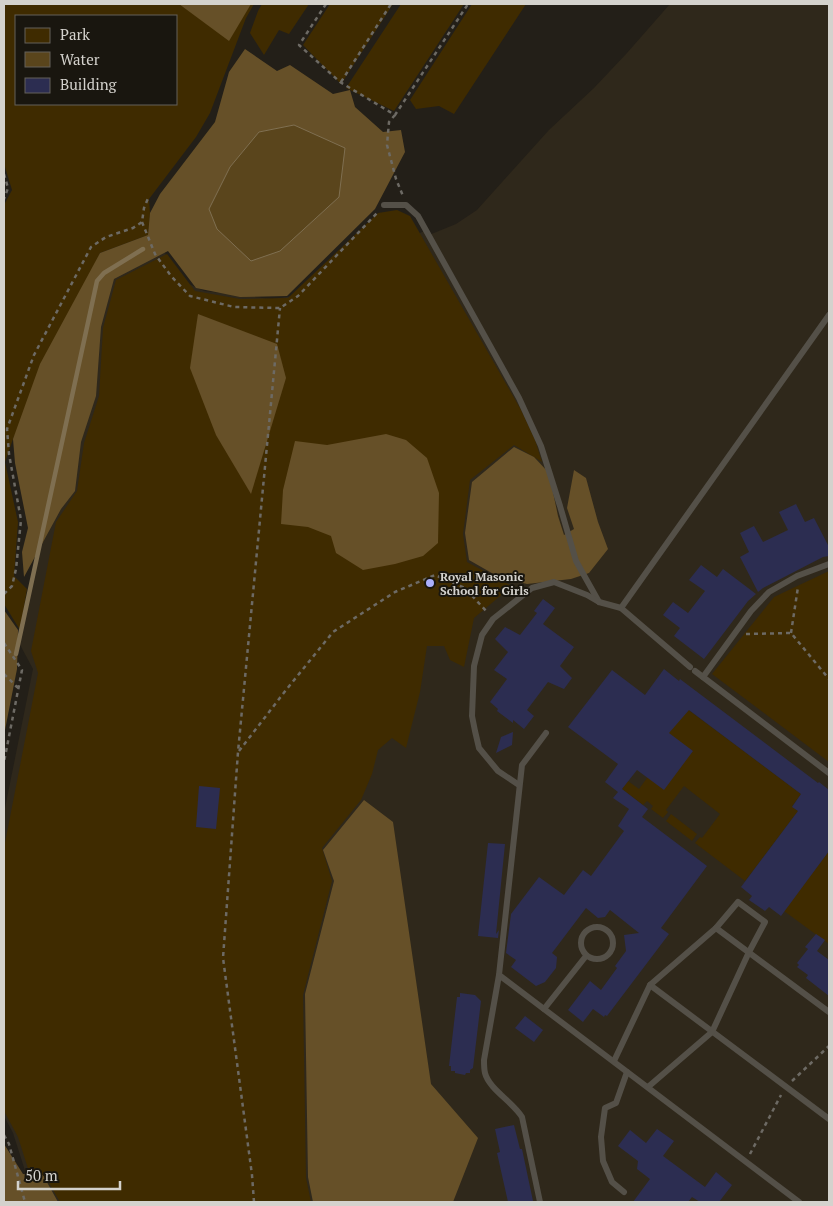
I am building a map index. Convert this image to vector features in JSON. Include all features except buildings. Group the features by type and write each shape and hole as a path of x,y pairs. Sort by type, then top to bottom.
{"lane":[{"path":"384,205 406,205 418,216 519,398 541,446 576,561 599,602"},
{"path":"621,608 829,315"},
{"path":"703,677 751,612 769,592 829,564"},
{"path":"519,785 498,770 479,748 472,716 474,666 482,636 493,619 532,588 554,582 587,595 599,602 621,608 703,677 829,773"},
{"path":"540,1202 522,1117 518,1110 492,1085 485,1074 484,1060 499,975 522,765 546,733"},
{"path":"614,1061 650,986 716,928 738,902 765,922 712,1032 648,1087"},
{"path":"594,927 605,929 609,932 612,937 613,948 610,953 606,957 596,960 586,956 582,952 580,941 585,932 589,928 594,927"},
{"path":"716,928 829,1012"},
{"path":"544,1009 586,956"},
{"path":"499,975 798,1202"},
{"path":"650,986 829,1119"},
{"path":"624,1192 612,1182 603,1160 601,1138 605,1108 616,1103 627,1072"}],"path":[{"path":"326,4 299,45 340,82 395,115"},
{"path":"340,82 391,4"},
{"path":"406,205 396,180 387,145 389,122 468,4"},
{"path":"4,174 8,188 4,198"},
{"path":"149,196 144,208 142,222 155,254 171,276 190,296 234,307 280,308 298,296 384,205"},
{"path":"4,594 12,586 16,569 21,520 8,454 7,429 34,354 91,247 106,237 133,228 142,222"},
{"path":"254,1202 223,958 238,752 280,308"},
{"path":"238,752 333,632 396,592 434,575 465,588 493,619"},
{"path":"800,576 791,633 829,679"},
{"path":"735,634 791,633"},
{"path":"4,643 22,670 4,762"},
{"path":"4,674 17,687 20,682"},
{"path":"746,1162 786,1086 829,1046"},
{"path":"4,1135 9,1144 25,1202"}],"shaded area":[{"path":"179,4 251,4 229,41"},
{"name":"Royal Masonic School for Girls","path":"670,4 829,4 829,1202 35,1202 13,1133 4,1116 4,813 33,669 18,641 85,305 158,232 168,261 187,283 204,291 272,299 294,296 426,230 429,235 456,224 477,210 549,130 594,88"},
{"path":"245,49 277,71 290,65 333,94 350,90 355,107 383,132 401,130 405,152 375,209 287,296 240,297 196,288 168,251 114,279 101,327 96,396 81,442 75,491 61,509 24,577 22,552 28,528 15,463 13,439 40,364 100,253 148,235 150,213 160,194 215,122 229,72"},
{"path":"198,314 277,344 286,378 251,494 216,435 190,368"},
{"path":"386,434 406,440 427,458 439,493 438,543 423,556 363,570 336,553 331,536 308,527 281,524 283,490 295,441 327,445"},
{"path":"514,447 534,457 549,473 564,535 574,529 567,508 574,470 586,478 598,522 608,549 589,573 571,579 527,584 497,576 469,560 465,533 472,482"},
{"path":"4,610 18,630 17,669 4,735"},
{"path":"364,800 393,822 431,1084 478,1138 453,1202 313,1202 308,1177 305,994 334,881 323,850"},
{"path":"4,1144 23,1174 43,1175 58,1202 4,1202"}],"green space":[{"path":"4,4 254,4 246,18 210,113 196,137 149,199 148,235 100,253 13,439 5,462 18,522 14,576 27,589 20,630 4,604 4,205 12,190 5,167"},
{"path":"262,4 309,4 289,34 279,30 264,55 250,33"},
{"path":"330,4 393,4 341,84 303,45"},
{"path":"401,4 464,4 394,111 346,88"},
{"path":"472,4 526,4 454,114 439,106 416,109 410,100"},
{"path":"397,210 410,216 521,410 535,440 542,462 514,445 470,480 463,534 467,562 512,586 474,618 464,667 450,660 444,646 427,646 420,692 406,748 392,738 378,750 372,774 361,800 322,848 332,881 303,995 306,1178 311,1202 60,1202 46,1178 31,1178 18,1137 4,1111 4,848 38,673 31,651 56,522 77,491 84,443 99,396 103,328 116,280 167,254 195,291 240,299 288,298 378,213"},
{"path":"829,571 829,762 712,674 774,597"},
{"path":"683,706 801,794 792,806 798,811 745,881 695,843 700,837 702,838 720,814 684,786 666,810 668,812 663,818 651,809 653,806 647,801 643,805 622,789 628,781 639,789 647,778 655,723"},
{"path":"671,814 697,834 692,841 666,821"},
{"path":"829,851 829,944 784,911"}],"water":[{"path":"294,125 345,148 339,197 280,251 251,261 217,229 209,209 230,167 259,132"}],"waterway":[{"path":"16,654 97,281 104,273 143,249"}],"place":[{"name":"Royal Masonic School for Girls","path":"430,583"}]}
